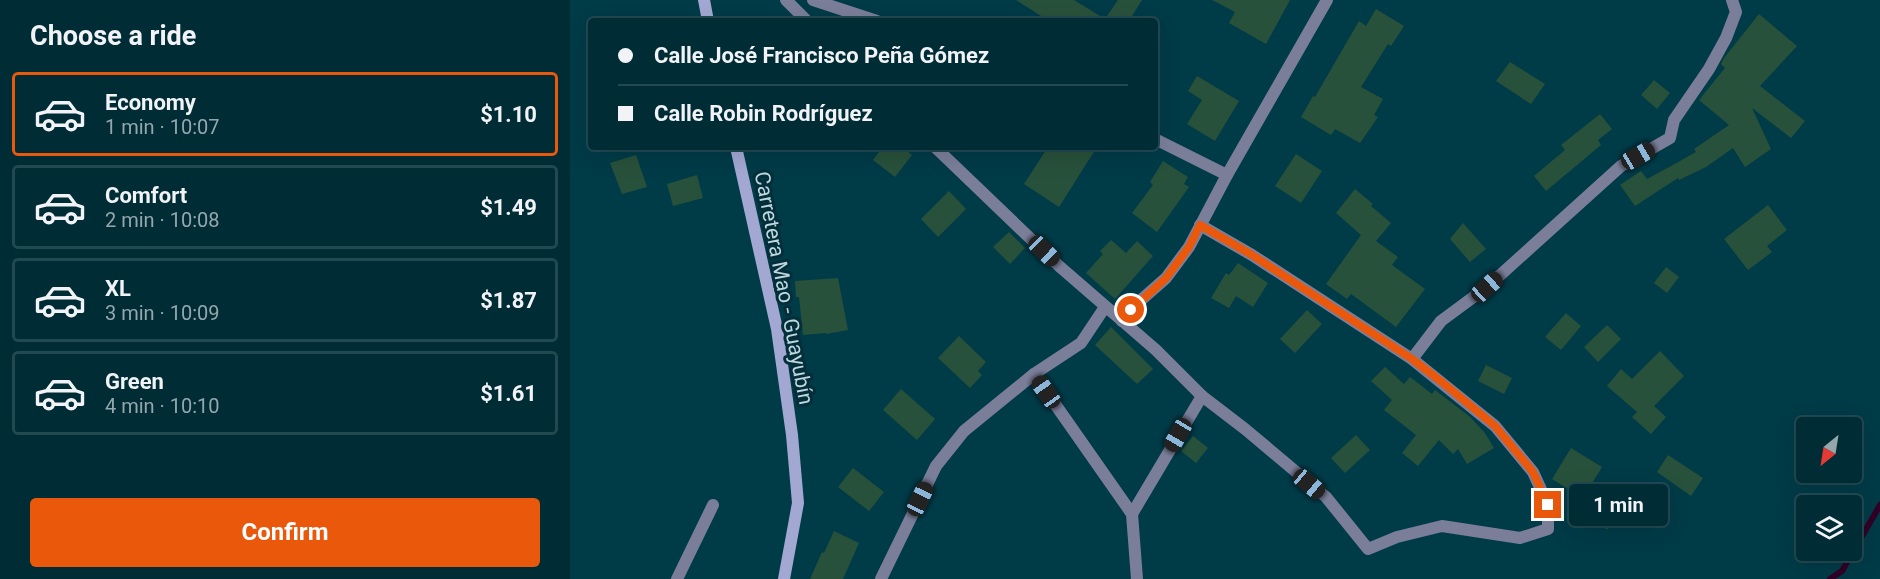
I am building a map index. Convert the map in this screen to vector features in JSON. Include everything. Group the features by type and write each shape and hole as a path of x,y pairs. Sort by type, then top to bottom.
{"main road":[{"path":"704,0 707,18"},
{"name":"Carretera Mao - Guayubín","path":"737,150 777,329 792,435 798,503 784,579"}],"street":[{"path":"786,0 804,18"},
{"path":"813,0 868,18"},
{"path":"1122,321 1166,278 1189,247 1227,175 1327,0"},
{"path":"1412,359 1441,321 1487,287 1621,166 1670,138 1674,120 1709,69 1726,38 1736,12 1732,0"},
{"path":"1158,140 1227,175"},
{"path":"937,150 1059,266 1156,350 1202,396 1326,497 1368,549 1397,537 1442,526 1520,538 1548,529 1548,505 1533,472 1495,426 1412,359 1252,255 1200,225"},
{"path":"881,579 936,466 964,431 1034,374 1081,343 1105,307"},
{"path":"1034,374 1132,514 1137,579"},
{"path":"1132,514 1202,396"},
{"path":"677,579 713,505"}],"building":[{"path":"1016,0 1074,0 1103,18 1044,18"},
{"path":"1118,0 1142,0 1131,18 1106,18"},
{"path":"1212,0 1290,0 1266,44 1229,23 1235,12"},
{"path":"1376,9 1404,26 1391,46 1388,44 1361,87 1383,99 1374,115 1378,117 1360,143 1335,129 1331,135 1301,117 1359,21 1366,26"},
{"path":"1759,14 1797,46 1760,86 1805,121 1791,138 1752,108 1771,149 1745,167 1733,148 1706,167 1679,180 1678,178 1635,206 1620,185 1641,171 1647,179 1671,166 1696,152 1694,149 1729,125 1699,100 1725,68 1721,64 1724,58"},
{"path":"1510,62 1545,84 1531,104 1496,81"},
{"path":"1197,76 1239,101 1215,141 1187,124 1202,100 1188,91"},
{"path":"1654,80 1670,93 1657,109 1641,95"},
{"path":"1600,114 1612,129 1598,140 1601,145 1546,191 1534,176 1565,150 1561,145"},
{"path":"881,150 906,150 912,155 895,177 873,160"},
{"path":"1046,150 1095,150 1059,207 1024,184"},
{"path":"1296,154 1322,171 1301,203 1275,186"},
{"path":"636,155 647,187 622,194 610,163"},
{"path":"1163,161 1188,177 1184,184 1189,187 1157,232 1132,213 1153,185 1150,182"},
{"path":"697,175 703,198 673,206 667,184"},
{"path":"1355,189 1391,223 1376,241 1398,257 1392,265 1425,289 1396,327 1351,294 1347,299 1326,284 1361,235 1336,213"},
{"path":"949,191 966,209 938,237 921,219"},
{"path":"1768,205 1787,230 1767,246 1772,252 1748,270 1724,239"},
{"path":"1463,223 1486,249 1470,262 1450,239"},
{"path":"1009,232 1025,248 1010,264 993,247"},
{"path":"1111,240 1126,253 1137,241 1153,256 1115,299 1086,273 1103,254 1100,251"},
{"path":"1238,263 1268,283 1253,307 1236,296 1229,308 1211,298 1226,273 1229,275"},
{"path":"1666,267 1679,277 1667,293 1654,283"},
{"path":"838,278 848,330 803,335 795,281"},
{"path":"1307,310 1322,324 1295,353 1280,339"},
{"path":"1566,313 1581,326 1561,350 1545,337"},
{"path":"1607,325 1621,339 1598,362 1584,347"},
{"path":"1111,327 1153,369 1137,384 1095,345"},
{"path":"959,336 986,362 978,371 982,375 970,388 938,358"},
{"path":"1660,351 1684,376 1654,406 1666,417 1651,434 1632,417 1637,412 1607,386 1621,369 1632,379"},
{"path":"1486,365 1512,378 1504,394 1478,381"},
{"path":"1385,367 1404,384 1410,377 1432,394 1435,390 1469,416 1485,433 1494,448 1467,464 1458,449 1453,454 1439,440 1418,466 1402,453 1416,435 1384,410 1392,400 1371,381"},
{"path":"901,389 935,419 917,440 883,410"},
{"path":"1356,435 1370,450 1345,473 1331,458"},
{"path":"1193,436 1208,448 1196,463 1181,451"},
{"path":"1571,448 1602,467 1583,498 1552,479"},
{"path":"1668,455 1703,478 1691,496 1657,472"},
{"path":"853,468 884,492 869,511 838,487"},
{"path":"1583,506 1611,512 1608,529 1579,523"},
{"path":"834,531 859,543 843,579 810,579 822,552 824,553"}],"waterway":[{"path":"1830,579 1842,571 1880,505"}],"route":[{"path":"1131,310 1166,278 1189,247 1200,225 1252,255 1412,359 1443,383 1495,426 1533,472 1548,505"}]}
